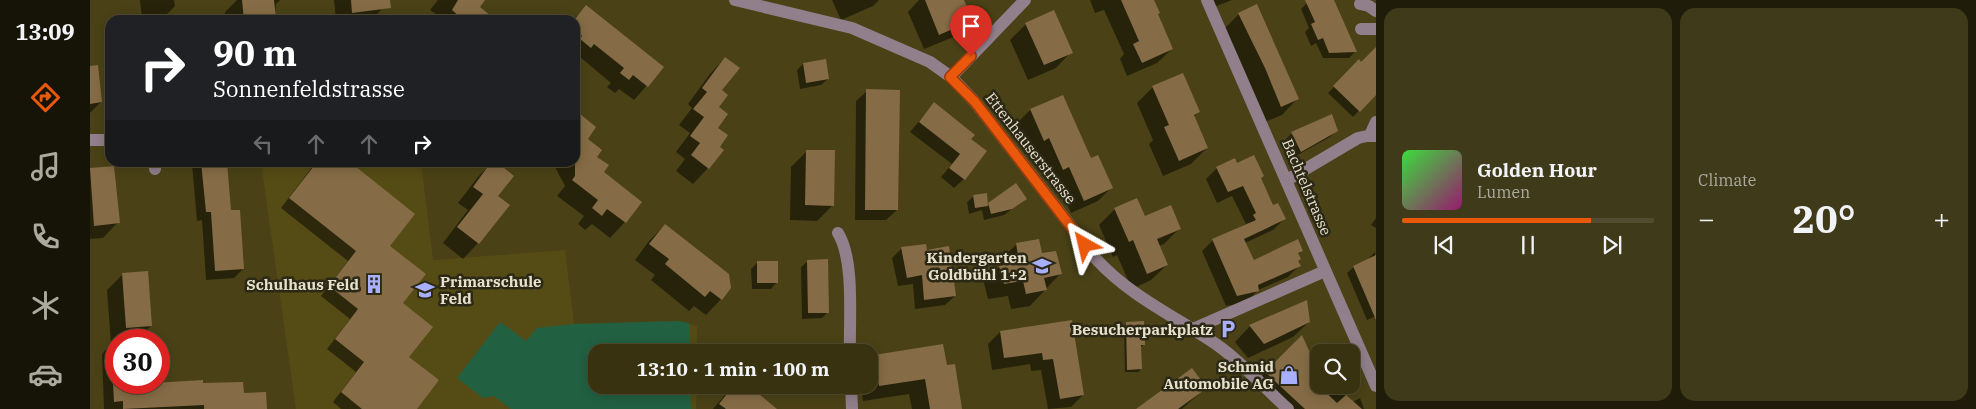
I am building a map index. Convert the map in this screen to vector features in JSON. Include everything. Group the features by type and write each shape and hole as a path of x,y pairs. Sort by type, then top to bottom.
{"street":[{"name":"Ettenhauserstrasse","path":"735,0 852,28 930,62 950,77 975,102 1108,272 1143,300 1193,329 1222,349 1288,409"},
{"path":"950,77 1024,0"},
{"name":"Bachtelstrasse","path":"1208,0 1376,386"},
{"path":"1360,4 1369,6 1376,11"},
{"path":"1360,29 1376,29"},
{"path":"1287,180 1358,138 1373,136 1376,122"},
{"path":"90,140 105,140"},
{"path":"838,234 845,246 849,264 850,344"},
{"path":"1193,329 1236,308 1325,271"},
{"path":"851,394 852,409"}],"shaded area":[{"name":"Primarschule Feld","path":"262,167 421,167 433,260 565,250 574,324 677,321 697,326 697,344 588,344 588,394 697,394 696,409 296,409"}],"green space":[{"path":"677,321 689,323 690,344 588,344 588,394 690,394 691,409 511,409 494,396 483,398 457,378 500,322 526,341 537,328 573,324"}],"building":[{"path":"242,0 274,0 276,15 244,15"},
{"path":"351,0 390,0 391,8 352,13"},
{"path":"458,0 485,0 480,7 490,15 458,15 452,10"},
{"path":"925,0 964,0 973,20 939,35"},
{"path":"1121,0 1154,0 1173,49 1142,63 1133,44 1139,41"},
{"path":"1305,0 1334,0 1357,52 1329,53 1323,38 1318,40 1311,24 1315,22"},
{"path":"1257,4 1299,99 1281,107 1265,68 1238,13"},
{"path":"586,5 664,67 648,87 633,75 629,80 620,73 624,68 594,44 591,48 580,39 582,36 580,34 580,15 578,15"},
{"path":"1054,10 1073,53 1044,65 1025,23"},
{"path":"1376,47 1376,95 1360,112 1333,86 1359,59 1361,62"},
{"path":"725,57 740,68 722,90 728,95 719,107 728,114 718,128 728,135 720,147 724,150 709,169 691,155 700,143 690,136 704,117 693,109 707,92 702,88"},
{"path":"826,59 829,79 806,83 803,63"},
{"path":"98,65 102,102 90,104 90,66"},
{"path":"1183,73 1200,112 1194,115 1208,148 1179,161 1164,127 1169,125 1152,86"},
{"path":"866,89 900,90 898,210 865,210"},
{"path":"1063,95 1091,158 1098,155 1113,188 1084,201 1069,167 1063,170 1049,138 1044,141 1030,109"},
{"path":"934,102 975,135 971,139 987,151 965,180 949,168 960,154 919,122"},
{"path":"580,114 596,127 588,139 602,150 597,157 609,165 604,172 642,202 626,223 607,209 602,216 592,208 598,200 572,180 575,176 575,167 580,167"},
{"path":"1332,114 1338,131 1301,152 1291,132"},
{"path":"806,150 835,150 834,206 805,205"},
{"path":"1254,155 1264,176 1261,178 1273,205 1278,203 1286,219 1244,239 1254,260 1298,239 1303,251 1298,253 1301,259 1298,261 1301,266 1258,285 1259,291 1237,296 1212,239 1256,220 1253,215 1256,213 1243,186 1228,192 1216,167 1235,158 1237,163"},
{"path":"114,167 120,223 94,226 90,168"},
{"path":"202,167 227,167 231,210 240,210 244,269 215,271 211,212 206,212"},
{"name":"Schulhaus Feld","path":"313,167 356,167 415,214 390,246 426,274 403,303 433,327 409,357 439,380 417,409 362,409 341,392 364,362 335,339 358,309 329,286 356,251 289,198"},
{"path":"487,167 503,167 514,176 498,196 510,205 479,244 457,227 483,194 473,187"},
{"path":"1016,183 1027,199 1012,209 991,214 988,203"},
{"path":"987,193 988,206 975,208 973,195"},
{"path":"1137,198 1145,216 1171,205 1181,229 1157,239 1168,265 1147,274 1133,240 1129,242 1114,208"},
{"path":"665,224 729,274 731,288 722,300 710,291 705,297 665,264 669,259 649,244"},
{"path":"1039,239 1042,253 1056,251 1062,274 1044,278 1047,290 1026,294 1023,281 1004,284 999,266 1019,262 1016,243"},
{"path":"926,244 927,250 949,246 956,296 924,300 922,275 907,278 901,247"},
{"path":"1376,255 1376,320 1353,266"},
{"path":"828,259 829,313 808,313 807,260"},
{"path":"757,261 778,261 778,283 757,283"},
{"path":"148,271 152,326 126,328 122,273"},
{"path":"1307,300 1310,322 1264,344 1249,325"},
{"path":"1072,320 1084,395 1060,399 1053,359 1043,360 1042,353 1004,358 1000,331"},
{"path":"1144,321 1145,345 1141,345 1142,369 1127,370 1126,322"},
{"name":"Schmid Automobile AG","path":"1302,335 1310,353 1310,394 1327,394 1337,403 1346,395 1362,409 1305,409 1265,372"},
{"path":"943,344 947,365 955,364 962,409 930,409 925,379 879,386 878,354"},
{"path":"1192,368 1207,388 1178,409 1136,409"},
{"path":"203,380 203,383 243,382 244,393 266,392 267,409 204,409 204,405 123,409 123,401 114,402 114,394 170,394 170,382"},
{"path":"727,394 759,394 777,409 726,409 719,404"}],"place":[{"name":"Kindergarten Goldbühl 1+2","path":"1042,266"},
{"name":"Schulhaus Feld","path":"374,284"},
{"name":"Primarschule Feld","path":"425,290"},
{"name":"Besucherparkplatz","path":"1228,329"},
{"name":"Schmid Automobile AG","path":"1289,375"}],"route":[{"path":"971,56 950,77 975,102 1085,245"}]}
